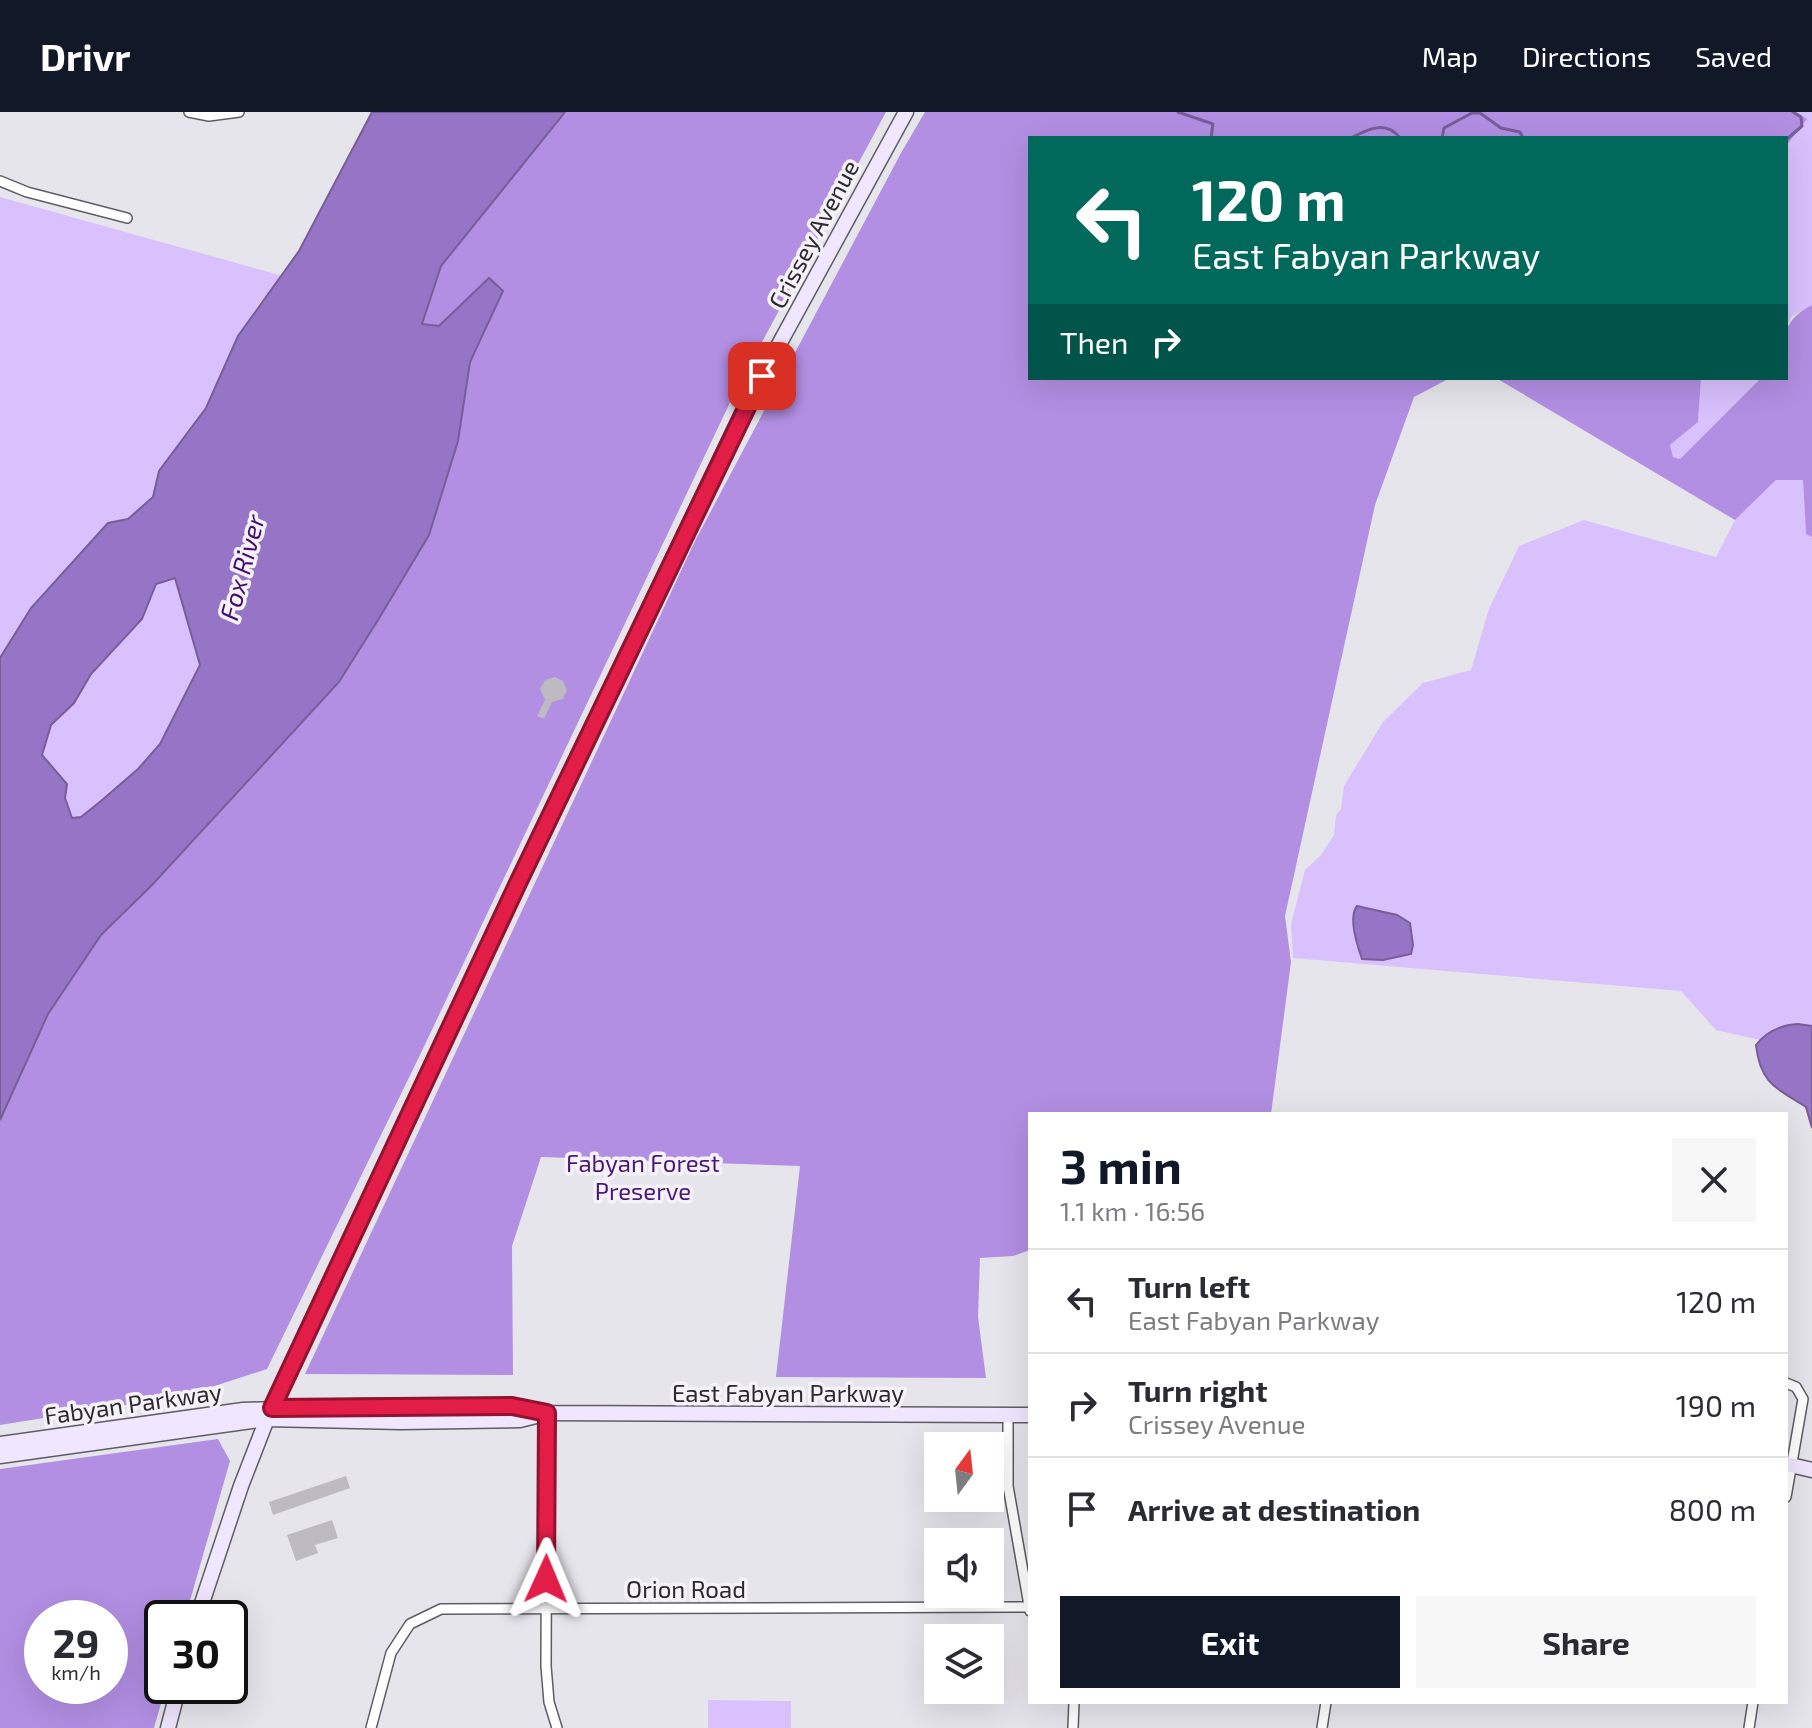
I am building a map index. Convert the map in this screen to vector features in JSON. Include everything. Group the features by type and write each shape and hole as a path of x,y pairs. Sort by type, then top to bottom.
{"main road":[{"name":"Crissey Avenue","path":"203,1600 241,1486 270,1413 505,910 747,403 906,112"},
{"name":"East Fabyan Parkway","path":"270,1413 401,1422 520,1420 547,1413 1028,1415"},
{"name":"Fabyan Parkway","path":"0,1444 105,1435 270,1413"},
{"name":"Fabyan Parkway","path":"0,1456 105,1435"},
{"path":"1789,1465 1812,1470"},
{"path":"168,1728 174,1704"}],"street":[{"path":"189,112 209,116 239,112"},
{"path":"0,181 27,192 127,218"},
{"path":"1788,1384 1796,1387 1803,1399 1789,1465"},
{"path":"547,1413 546,1608 549,1702 557,1728"},
{"path":"1008,1414 1008,1486 1028,1602"},
{"name":"Orion Road","path":"371,1728 391,1653 410,1624 441,1609 1028,1608"},
{"path":"1073,1728 1074,1704"},
{"path":"1322,1728 1326,1704"},
{"path":"1749,1728 1753,1704"}],"shaded area":[{"path":"565,112 886,112 735,392 267,1369 187,1395 0,1425 0,1120 48,1014 101,935 152,885 339,682 429,535 458,441 470,362 503,291 489,278 439,326 422,325 440,266"},
{"name":"Fabyan Forest Preserve","path":"925,112 1796,112 1807,119 1788,143 1788,136 1028,136 1028,380 1446,380 1414,397 1375,505 1285,916 1291,962 1271,1112 1028,1112 1028,1251 1013,1256 980,1258 978,1317 986,1378 776,1377 800,1166 541,1157 512,1246 513,1375 305,1374 695,541"},
{"path":"1796,112 1812,112 1812,305 1792,316 1788,324 1788,143 1806,120"},
{"path":"0,197 283,276 238,336 206,408 159,470 153,497 128,519 108,523 31,608 0,658"},
{"path":"1812,305 1812,537 1806,534 1803,480 1776,480 1735,520 1499,380 1701,380 1698,422 1670,445 1673,457 1680,459 1759,380 1788,380 1788,327"},
{"path":"1701,380 1759,380 1680,459 1673,457 1670,445 1698,422"},
{"path":"1776,480 1803,480 1806,534 1812,537 1812,1026 1784,1028 1760,1040 1716,1030 1681,991 1293,958 1291,924 1305,870 1321,855 1334,835 1344,786 1383,722 1423,683 1471,670 1489,609 1519,546 1584,520 1716,557 1735,520"},
{"path":"175,577 200,665 160,744 138,769 101,801 81,817 71,818 65,798 66,784 41,754 51,725 74,703 91,674 142,619 156,583"},
{"path":"218,1439 230,1461 190,1600 144,1600 144,1704 161,1704 154,1728 0,1728 0,1469"},
{"path":"708,1700 791,1701 791,1728 708,1728"}],"water":[{"name":"Fox River","path":"372,112 565,112 441,266 422,324 439,326 489,278 503,291 470,362 458,441 429,535 339,682 152,885 101,935 48,1014 0,1120 0,658 31,608 108,523 128,519 153,497 159,471 206,408 238,336 299,251","holes":["175,578 200,665 160,744 138,769 101,801 81,817 72,818 65,798 67,784 42,755 51,725 74,703 91,674 142,619 156,584"]},
{"path":"1357,906 1397,915 1410,923 1411,954 1383,960 1362,959 1353,924"},
{"path":"1798,1024 1812,1026 1812,1128 1806,1107 1778,1089 1766,1076 1756,1045 1774,1030"}],"building":[{"path":"555,677 563,681 567,690 563,699 552,702 544,719 537,716 545,700 540,689 545,680"},
{"path":"346,1476 350,1488 273,1515 269,1502"},
{"path":"332,1520 338,1538 315,1545 318,1553 296,1561 287,1535"}],"waterway":[{"path":"1178,112 1213,124 1211,136"},
{"path":"1788,138 1802,126 1801,117 1793,112"},
{"path":"1442,136 1444,128 1472,113 1480,113 1501,128 1520,132 1522,136"},
{"path":"1355,136 1377,128 1389,129 1398,136"}],"route":[{"path":"546,1579 547,1413 512,1406 272,1408 518,883 762,376"}]}
